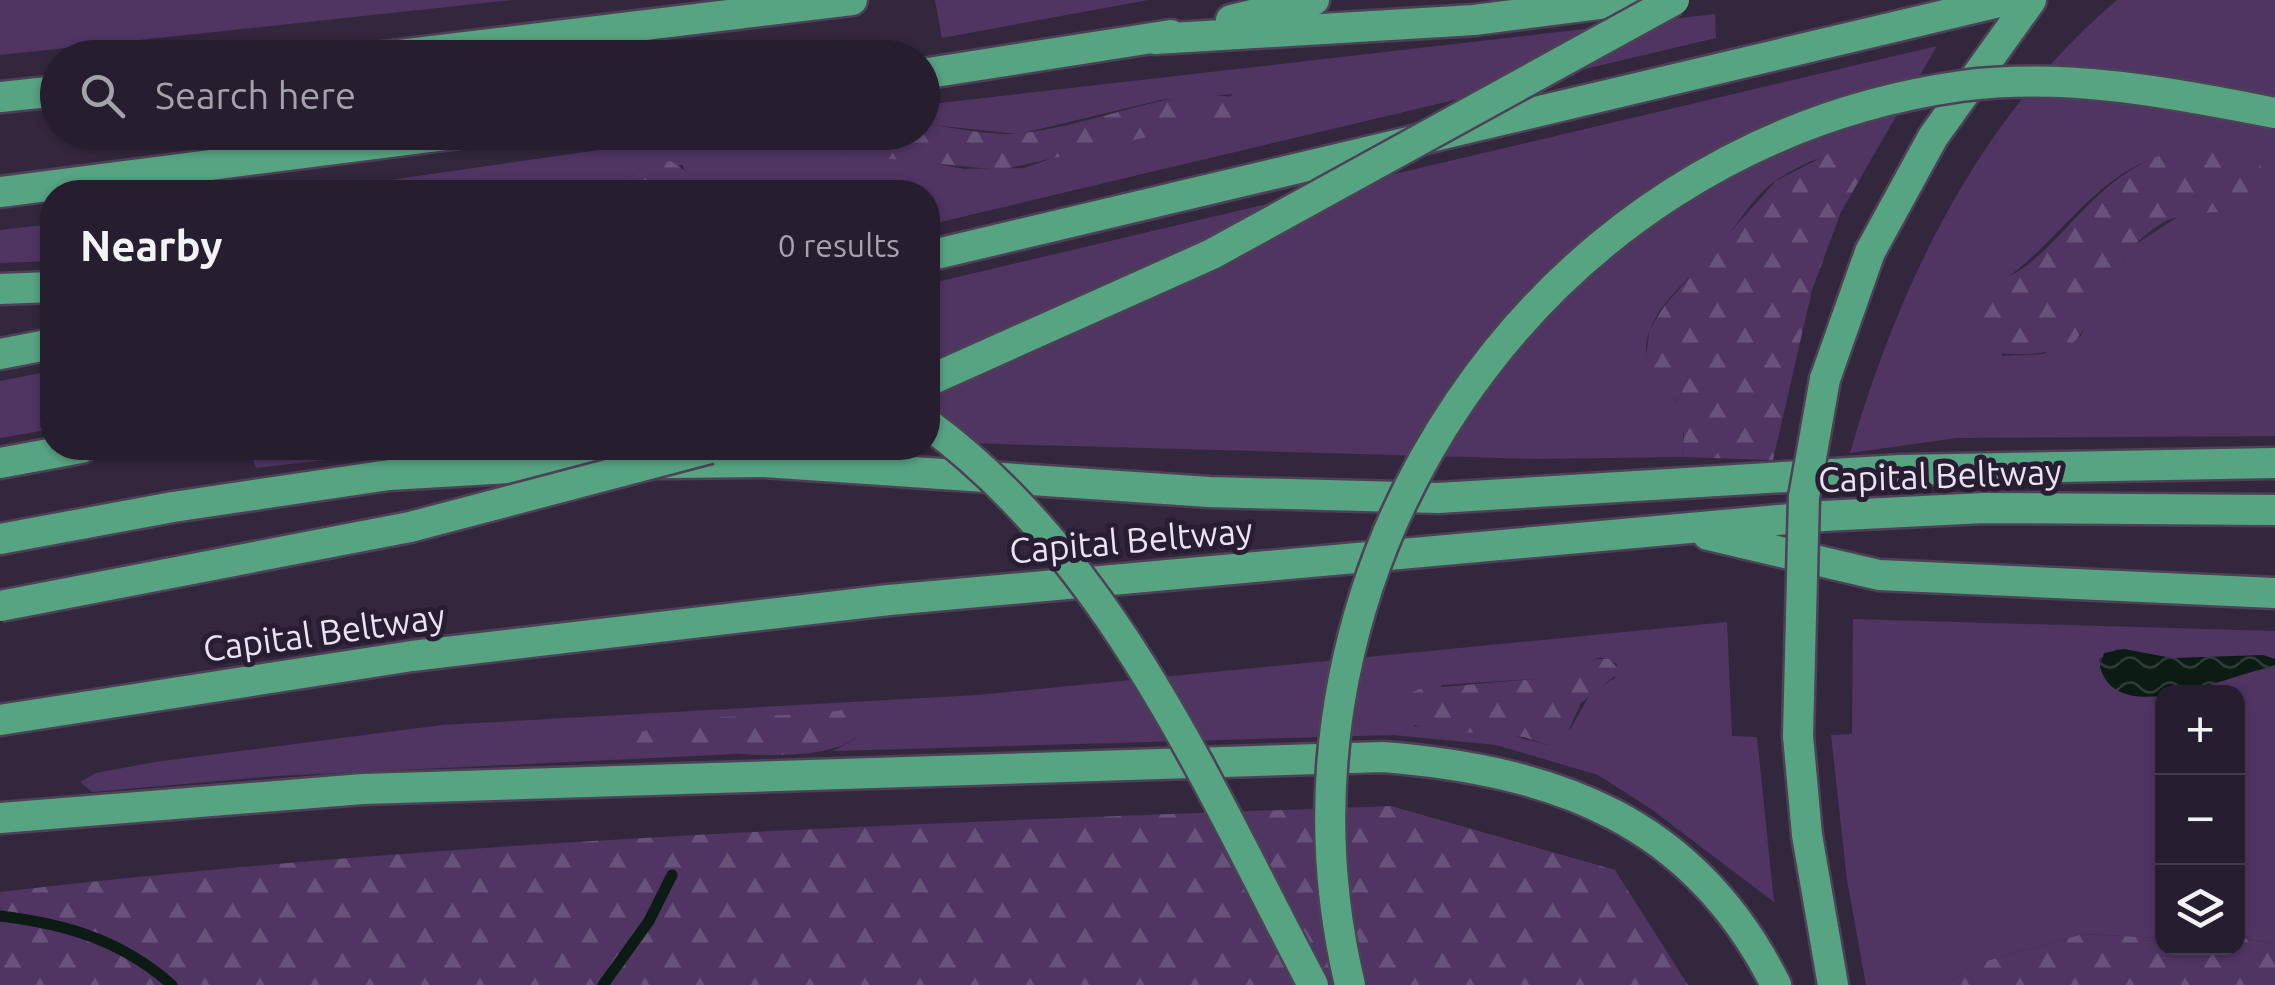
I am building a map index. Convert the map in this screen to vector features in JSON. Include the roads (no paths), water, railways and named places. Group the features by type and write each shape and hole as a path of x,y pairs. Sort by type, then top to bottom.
{"highway":[{"path":"522,40 852,0"},
{"path":"940,71 1154,38 1314,0"},
{"path":"1154,38 1474,20 1630,0"},
{"path":"940,376 1212,254 1674,0"},
{"path":"940,253 2008,0"},
{"path":"1833,985 1807,835 1798,736 1804,497 1825,379 1870,252 1932,137 2031,0"},
{"path":"1350,985 1333,896 1329,798 1340,692 1368,585 1406,490 1457,402 1514,329 1583,260 1679,185 1755,146 1854,109 1962,86 2059,82 2165,92 2275,114"},
{"path":"0,97 40,93"},
{"path":"94,180 328,150"},
{"path":"0,192 40,187"},
{"path":"0,289 40,287"},
{"path":"0,354 40,346"},
{"path":"940,435 1011,500 1099,600 1160,697 1313,985"},
{"path":"0,463 40,456"},
{"path":"0,606 410,527 664,460"},
{"path":"0,539 174,507 388,476 576,464 764,462 1210,492 1438,498 1900,470 2275,463"},
{"name":"Capital Beltway","path":"0,720 412,656 889,600 1686,530 1984,508 2275,510"},
{"path":"1686,530 1879,576 2275,594"},
{"path":"0,818 363,789 1383,757 1462,764 1546,784 1622,816 1684,862 1732,914 1776,985"}],"water":[{"path":"2124,649 2172,658 2263,655 2275,659 2275,666 2207,685 2155,685 2152,697 2129,695 2111,686 2100,667 2104,653"}],"waterway":[{"path":"603,985 649,921 672,875"},
{"path":"0,916 92,937 133,956 172,985"}]}
